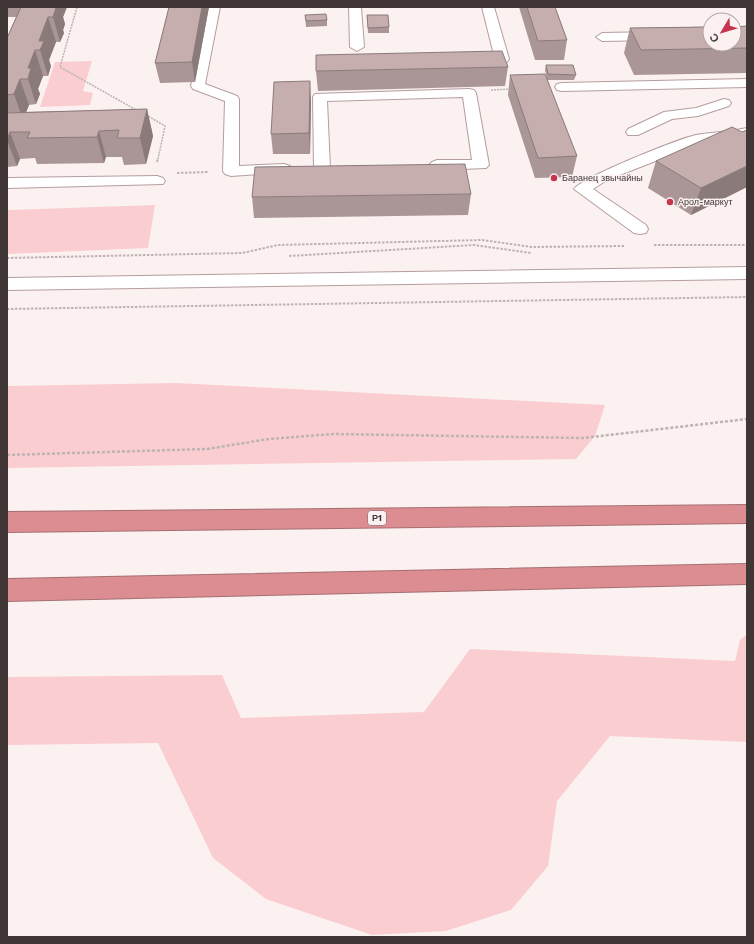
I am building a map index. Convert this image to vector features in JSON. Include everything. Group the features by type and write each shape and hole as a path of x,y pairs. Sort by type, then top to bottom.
{"highway":[{"name":"Р1","path":"7,522 747,514"},
{"path":"7,590 742,577"}],"street":[{"path":"214,7 198,86 232,99 231,171 338,167"},
{"path":"355,7 357,47"},
{"path":"488,7 502,59"},
{"path":"602,37 702,35"},
{"path":"562,87 747,83"},
{"path":"322,168 320,97 469,93 481,165 426,166"},
{"path":"633,132 669,115 698,112 724,103"},
{"path":"698,112 744,133"},
{"path":"640,229 582,189 602,177 696,140 744,133"},
{"path":"7,183 156,174"},
{"path":"7,284 747,273"}],"path":[{"path":"78,7 60,67 139,111"},
{"path":"469,93 488,90 514,89 502,59"},
{"path":"145,115 165,126 156,174"},
{"path":"177,173 231,171"},
{"path":"7,258 242,253 278,245 482,240 532,247 630,246"},
{"path":"653,246 747,244"},
{"path":"7,309 747,297"},
{"path":"7,454 207,449 269,439 333,434 583,438 747,419"}],"shaded area":[{"path":"92,61 83,91 93,93 90,105 40,107 55,62"},
{"path":"155,205 148,248 7,254 8,210"},
{"path":"176,383 605,405 595,436 576,459 7,468 7,386"},
{"path":"747,634 747,742 610,736 557,801 548,866 511,910 446,931 372,935 266,899 213,858 158,743 7,745 7,677 222,675 241,718 424,712 470,649 735,661 740,640"}],"building":[{"path":"21,7 56,8 53,17 48,17 39,41 44,41 40,50 35,50 28,68 31,68 28,79 20,79 14,94 7,95 7,38"},
{"path":"169,7 202,7 192,62 155,63"},
{"path":"527,7 555,7 567,40 538,41"},
{"path":"326,14 327,20 306,21 305,15"},
{"path":"367,15 388,15 389,27 368,28"},
{"path":"742,26 747,26 747,48 742,48"},
{"path":"702,27 702,49 641,50 630,28"},
{"path":"502,51 508,67 316,71 316,55"},
{"path":"546,65 573,65 576,75 548,74"},
{"path":"545,74 577,156 538,158 510,75"},
{"path":"310,81 309,133 271,134 274,82"},
{"path":"147,109 140,138 117,138 119,130 99,131 97,137 27,138 30,132 10,132 7,140 7,113"},
{"path":"732,127 742,132 747,130 747,166 701,188 656,161"},
{"path":"465,164 471,194 252,197 255,167"}],"place":[{"name":"Баранец звычайны","path":"554,178"},
{"name":"Арол-маркут","path":"670,202"}]}
